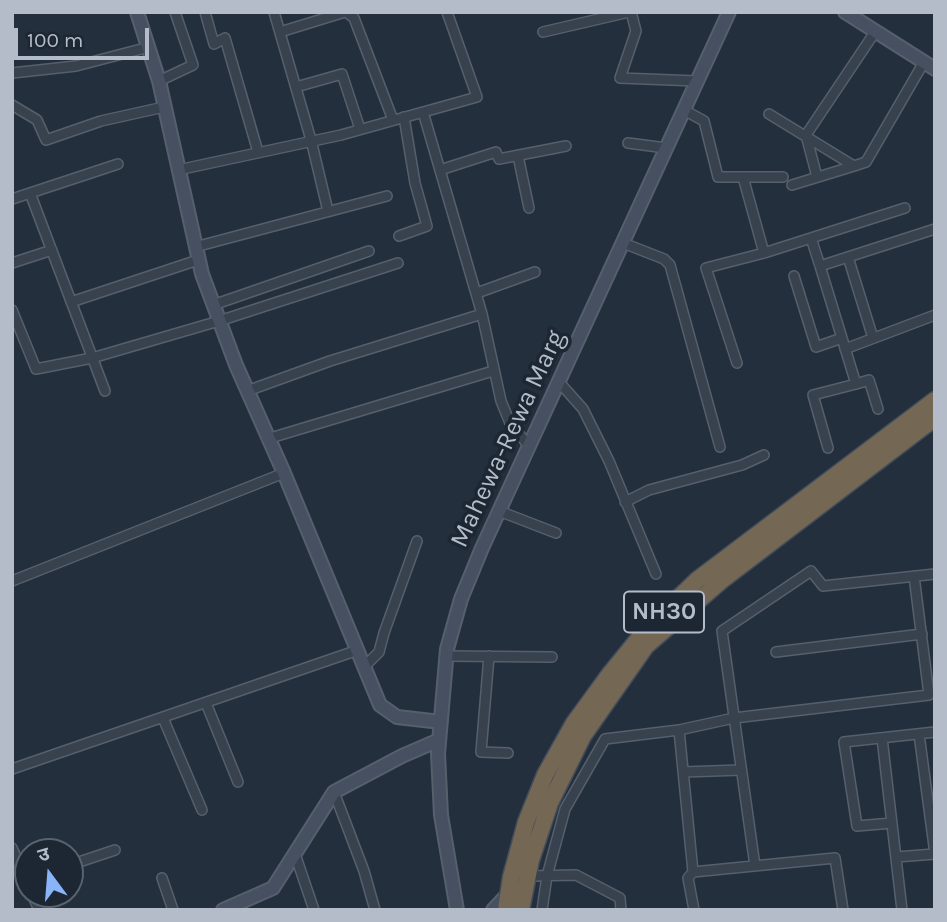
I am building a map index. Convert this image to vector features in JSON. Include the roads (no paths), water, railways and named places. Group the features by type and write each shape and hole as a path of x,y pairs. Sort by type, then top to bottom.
{"highway":[{"name":"NH30","path":"507,902 526,822 545,775 574,723 648,627 697,580 935,400"},
{"name":"NH30","path":"521,910 528,876 550,803 583,736 646,646 721,581 935,418"}],"street":[{"path":"137,12 159,81 197,253 213,306 380,705 397,717 441,722"},
{"path":"159,81 193,65 175,12"},
{"path":"205,12 214,44 225,38 258,152"},
{"path":"275,12 328,211"},
{"path":"280,32 346,12 354,18 393,120"},
{"path":"178,170 360,129 477,97 447,12"},
{"path":"543,32 630,12 636,31 620,78 697,81"},
{"name":"Mahewa-Rewa Marg","path":"458,909 441,815 439,740 446,656 461,598 729,12"},
{"path":"792,185 866,162 930,65 845,12"},
{"path":"817,177 806,135 875,32"},
{"path":"12,73 76,66 149,47"},
{"path":"296,87 342,74 360,129"},
{"path":"12,104 37,120 46,140 101,121 164,107"},
{"path":"684,110 704,121 718,177 783,177"},
{"path":"423,112 477,293 501,401 510,424 529,446"},
{"path":"769,114 854,166"},
{"path":"399,236 427,226 415,183 404,117"},
{"path":"628,143 666,148"},
{"path":"440,170 496,152 499,159 566,146"},
{"path":"518,156 529,208"},
{"path":"12,199 118,164"},
{"path":"743,177 764,253"},
{"path":"30,193 105,391"},
{"path":"71,302 197,253 328,211 387,196"},
{"path":"737,363 706,268 764,253 905,208"},
{"path":"820,266 935,229"},
{"path":"811,238 856,384"},
{"path":"623,243 664,259 670,265 720,447"},
{"path":"12,263 52,250"},
{"path":"213,306 369,251"},
{"path":"848,257 873,338"},
{"path":"12,310 36,369 92,358 219,321 398,263"},
{"path":"477,293 536,272"},
{"path":"794,276 816,347 842,338"},
{"path":"247,391 330,360 482,314"},
{"path":"845,349 935,315"},
{"path":"267,439 493,371"},
{"path":"828,448 813,395 869,380 878,409"},
{"path":"559,382 583,409 656,574"},
{"path":"625,502 649,490 742,465 764,456"},
{"path":"12,581 284,473"},
{"path":"499,511 556,533"},
{"path":"365,666 379,652 417,541"},
{"path":"755,866 722,631 811,571 823,586 935,574"},
{"path":"542,910 547,876 565,810 605,739 679,730 734,718 929,695 914,576"},
{"path":"776,652 922,634"},
{"path":"12,769 358,650"},
{"path":"446,656 552,657"},
{"path":"489,656 481,752 508,752"},
{"path":"206,703 238,782"},
{"path":"163,718 202,810"},
{"path":"679,730 693,872"},
{"path":"892,823 857,826 844,742 935,732"},
{"path":"896,857 935,854 919,734"},
{"path":"882,738 902,910"},
{"path":"223,910 273,888 334,792 439,740"},
{"path":"683,772 741,770"},
{"path":"334,792 364,871 375,910"},
{"path":"84,860 115,850"},
{"path":"295,854 314,910"},
{"path":"694,910 688,878 693,872 835,858 843,910"},
{"path":"528,876 576,875 620,898 621,910"},
{"path":"162,878 173,910"},
{"path":"493,910 507,902"}]}
